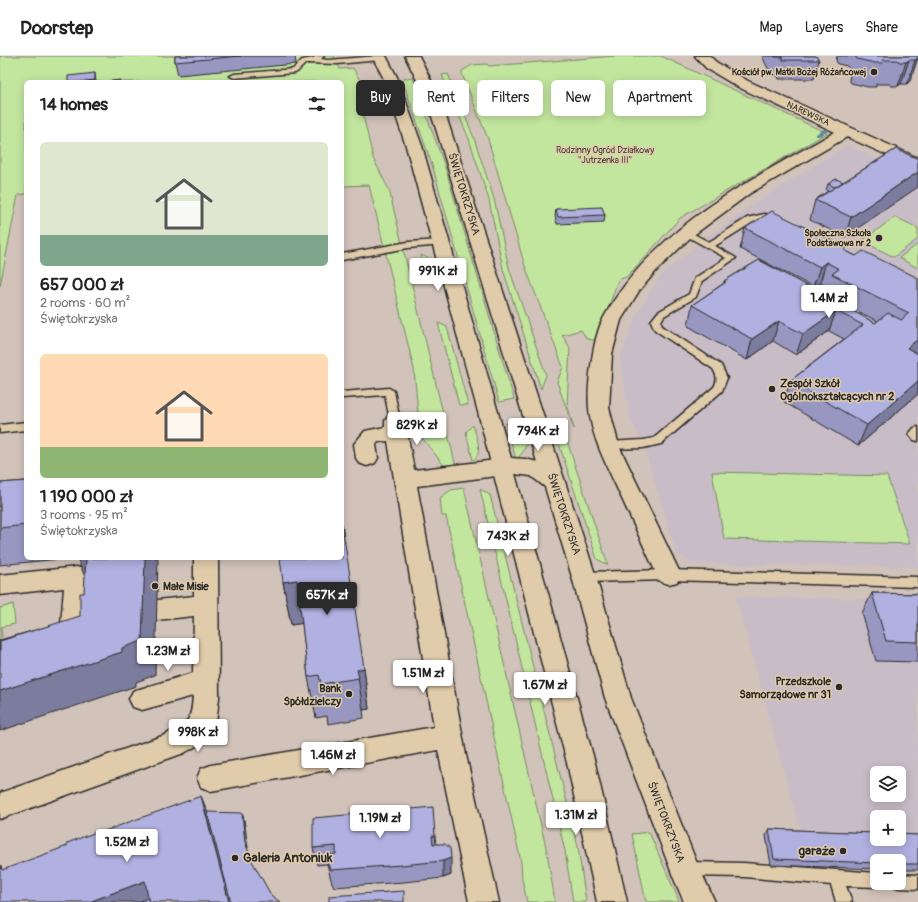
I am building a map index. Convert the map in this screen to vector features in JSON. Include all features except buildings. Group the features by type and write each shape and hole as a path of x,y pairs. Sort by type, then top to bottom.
{"street":[{"name":"ŚWIĘTOKRZYSKA","path":"412,56 434,101 444,132 584,577 618,698 684,869 700,902"},
{"name":"NAREWSKA","path":"702,56 711,65 743,84 918,164"},
{"path":"384,57 402,108 504,468 547,639 581,763 612,902"},
{"path":"669,575 608,446 599,408 602,354 612,320 632,288 684,233 743,191 846,132"},
{"path":"367,458 365,444 372,436 396,426 449,736 484,902"},
{"path":"406,479 504,468 516,465 528,466 544,473 555,484"},
{"path":"0,806 174,744 185,738 203,723 206,681 206,560"},
{"path":"0,584 77,577 83,621 73,631 0,652"},
{"path":"157,610 206,605"},
{"path":"142,699 206,681"},
{"path":"210,778 449,736"}],"lane":[{"path":"298,56 304,62"},
{"path":"234,76 295,71 304,62 318,58 320,63 384,57"},
{"path":"709,246 754,219 764,217 785,224"},
{"path":"608,446 643,444 657,440 718,389 722,382 723,376 717,367 664,333 658,328 656,321 661,314 693,295 698,280 732,258 684,233"},
{"path":"344,257 408,245 441,243"},
{"path":"344,395 389,391 396,426"},
{"path":"0,429 24,426"},
{"path":"918,431 914,434 918,437"},
{"path":"584,577 669,575 918,582"},
{"path":"684,869 744,870 870,880"},
{"path":"836,878 844,902"},
{"path":"906,881 918,882"}],"shaded area":[{"name":"Zespół Szkół Ogólnokształcących nr 2","path":"847,145 918,177 918,567 695,564 677,555 643,444 630,419 620,358 637,313 662,274 700,242 761,199"},
{"name":"Przedszkole Samorządowe nr 31","path":"735,596 918,600 918,841 906,841 906,810 870,810 870,839 802,837"}],"green space":[{"path":"0,56 334,56 340,69 353,68 360,80 356,80 356,116 363,116 373,158 389,190 456,467 446,468 420,435 414,369 369,185 344,186 344,80 24,80 24,194 18,195 0,286"},
{"name":"Rodzinny Ogród Działkowy \"Jutrzenka III\"","path":"616,56 661,56 827,133 680,218 626,277 618,280 603,324 594,340 587,339 581,330 562,335 570,348 567,404 574,429 557,382 563,367 525,266 488,139 479,116 543,116 543,80 477,80 477,112 469,92 469,80 464,80 462,71 472,65 487,64 489,66"},
{"path":"448,74 450,80 444,80 442,75"},
{"path":"413,78 414,80 413,111 405,88 405,80 402,79"},
{"path":"415,116 427,116 445,167 514,399 499,402 433,168"},
{"path":"459,116 465,116 494,199 509,268 546,375 541,389 503,269 489,200 469,139"},
{"path":"895,217 918,228 918,239 894,257 862,241"},
{"path":"918,244 918,268 899,258"},
{"path":"421,255 432,260 435,269 427,278"},
{"path":"438,323 447,327 468,405 459,405"},
{"path":"506,423 522,429 527,443 523,452 516,460"},
{"path":"473,425 479,449 473,460 466,432"},
{"path":"553,426 563,429 608,565 597,559"},
{"path":"712,472 887,476 910,544 724,539"},
{"path":"464,488 547,852 555,902 527,902 522,879 521,862 446,516 442,516 440,498 451,490"},
{"path":"480,489 490,495 578,847 586,902 573,902 565,851"},
{"path":"13,604 15,624 1,627 2,637 0,637 0,607"},
{"path":"649,832 679,902 646,902 632,834"}],"waterway":[{"path":"818,135 826,130"}],"place":[{"name":"Kościół pw. Matki Bożej Różańcowej","path":"874,72"},
{"name":"Społeczna Szkoła Podstawowa nr 2","path":"879,238"},
{"name":"Zespół Szkół Ogólnokształcących nr 2","path":"772,389"},
{"name":"Małe Misie","path":"155,586"},
{"name":"Przedszkole Samorządowe nr 31","path":"839,687"},
{"name":"Bank Spółdzielczy","path":"349,694"},
{"name":"garaże","path":"843,851"},
{"name":"Galeria Antoniuk","path":"235,858"}]}
